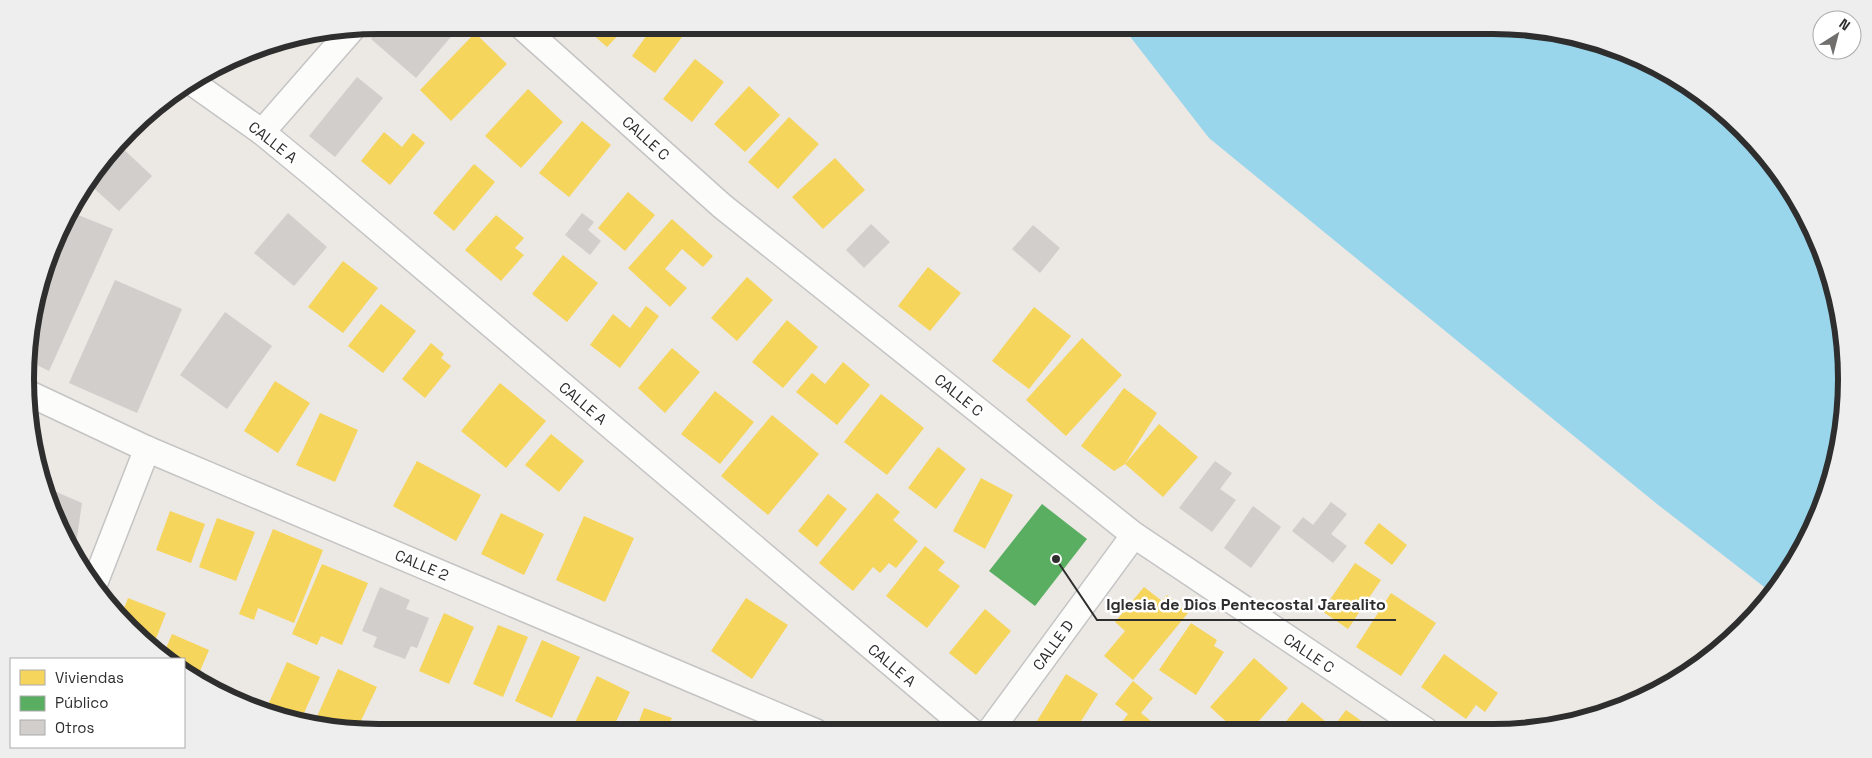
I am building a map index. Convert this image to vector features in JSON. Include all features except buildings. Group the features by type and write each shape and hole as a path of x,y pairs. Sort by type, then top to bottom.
{"street":[{"name":"CALLE C","path":"530,34 722,206 1134,535 1416,724"},
{"path":"262,132 346,35"},
{"name":"CALLE A","path":"197,86 262,132 963,724"},
{"name":"CALLE 2","path":"34,396 147,448 797,724"},
{"path":"97,578 147,448"},
{"name":"CALLE D","path":"995,724 1134,535"}],"water":[{"path":"1128,34 1516,34 1560,40 1604,52 1646,69 1685,92 1721,119 1753,151 1767,169 1803,226 1820,268 1832,312 1838,356 1838,402 1832,446 1820,490 1803,532 1767,589 1657,504 1209,138"}],"place":[{"name":"Iglesia de Dios Pentecostal Jarealito","path":"1056,559"}]}
